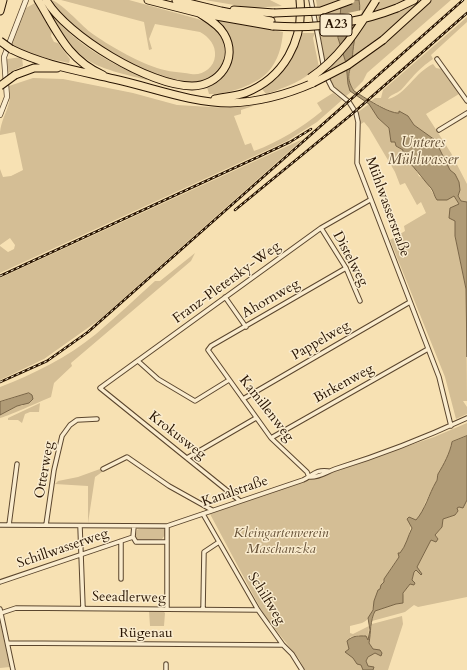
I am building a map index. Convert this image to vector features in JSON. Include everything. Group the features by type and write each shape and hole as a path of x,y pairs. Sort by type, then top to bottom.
{"highway":[{"path":"0,10 3,0"},
{"path":"38,0 46,4 69,27 106,53 153,76 178,84 192,86 211,82 221,75 227,64 230,53 224,32 216,24 199,13"},
{"name":"A23","path":"148,0 199,13 295,28 330,26 365,20 396,6 414,0"},
{"name":"A23","path":"176,0 273,24"},
{"path":"207,100 248,92 266,82 282,66 297,39 301,17 300,0"},
{"path":"208,8 217,7 274,14 304,14 321,11 351,0"},
{"path":"312,81 344,48 376,0"},
{"name":"A23","path":"396,6 403,0"},
{"path":"0,41 11,49 28,57 76,71 207,100 226,103 249,101 290,91 348,65 383,40 427,0"},
{"path":"46,4 64,43 72,55 88,67 112,78"},
{"path":"0,86 15,74 25,70 38,68 76,71"}],"street":[{"path":"0,115 7,97 4,57 26,0"},
{"name":"Mühlwasserstraße","path":"311,0 325,74 332,88 349,102 356,113 358,122 357,163 444,393 451,426"},
{"path":"437,59 467,101"},
{"path":"439,130 467,113"},
{"name":"Franz-Pletersky-Weg","path":"100,388 321,228 370,200"},
{"name":"Distelweg","path":"321,228 346,268 360,301"},
{"name":"Ahornweg","path":"208,350 211,346 346,268"},
{"path":"225,297 246,327"},
{"name":"Pappelweg","path":"243,399 410,302"},
{"name":"Birkenweg","path":"271,438 428,349"},
{"name":"Kamillenweg","path":"208,350 271,438 307,472 309,477"},
{"path":"138,361 158,379 195,401 229,380"},
{"name":"Krokusweg","path":"100,388 240,501"},
{"path":"187,458 256,418"},
{"name":"Kanalstraße","path":"134,526 167,526 309,477 315,478 328,471 404,445 467,418"},
{"name":"Otterweg","path":"46,526 54,470 62,436 70,425 77,420 97,419"},
{"path":"103,469 127,457 169,486 212,510"},
{"path":"9,525 17,464"},
{"name":"Schilfweg","path":"203,514 258,610 283,645 292,654 302,670"},
{"path":"0,525 134,526 133,537 136,542 167,542"},
{"path":"80,526 83,608"},
{"path":"166,609 167,526"},
{"name":"Schillwasserweg","path":"0,582 133,537"},
{"path":"121,541 121,579"},
{"path":"203,609 204,552 219,542"},
{"name":"Seeadlerweg","path":"1,611 16,608 258,610"},
{"path":"1,611 13,670"},
{"name":"Rügenau","path":"8,644 283,645"},
{"path":"166,664 166,670"}],"green space":[{"path":"50,0 59,4 90,32 105,42 131,57 157,68 199,74 207,70 214,60 215,52 213,45 206,36 200,32 155,24 149,39 152,49 149,50 144,22 61,0 129,0 198,19 207,23 220,35 226,51 225,59 221,67 214,75 200,82 180,82 162,77 126,61 91,40 63,17"},
{"path":"205,0 270,0 282,6 252,8"},
{"path":"316,0 342,0 338,38 346,63 347,77 351,92 346,96 337,89 326,67"},
{"path":"359,0 451,0 367,73 363,81 354,90 349,79 349,75 359,15"},
{"path":"35,3 52,31 51,36 54,42 58,43 70,59 69,63 30,54 22,51 10,43 26,8"},
{"path":"53,16 84,45 121,67 147,78 147,80 101,67 90,62 71,46 51,17"},
{"path":"467,17 467,22 431,55 433,59 419,70 401,90 388,99 400,93 426,68 433,64 436,68 441,69 459,94 426,114 451,153 467,184 467,202 461,201 458,196 460,190 459,182 455,174 450,171 435,140 414,125 408,116 399,112 392,112 371,101 375,98 381,98 383,90"},
{"path":"216,20 283,32 282,43 277,58 263,77 249,85 232,91 209,94 207,87 225,74 230,66 232,57 230,38"},
{"path":"300,33 315,33 313,38 319,67 301,80 280,89 266,94 262,89 246,98 231,100 267,83"},
{"path":"22,57 23,66 8,73 7,59"},
{"path":"33,78 63,79 133,93 177,105 228,108 256,105 241,110 241,114 234,116 245,145 251,143 254,151 281,139 306,123 322,111 317,103 333,93 342,100 317,122 287,141 0,273 0,246 8,252 14,249 15,245 10,238 0,245 0,169 3,177 11,176 23,170 15,132 0,135 2,122 10,99 9,86"},
{"path":"369,104 378,118 389,128 391,142 395,142 396,146 403,150 402,156 413,165 419,176 426,181 435,197 454,196 459,204 455,221 455,236 466,289 467,401 463,401 467,407 467,414 456,419 445,377 390,240 405,231 404,226 426,213 421,202 417,205 405,183 400,185 395,172 369,128 364,122 361,124 358,112"},
{"path":"303,139 99,320 44,359 0,380 0,278"},
{"path":"195,253 191,261 71,363 72,366 54,383 51,397 0,418 0,415 17,406 23,406 15,397 0,402 0,387 38,371 74,350 96,334 155,281 160,281"},
{"path":"40,403 39,412 30,412 25,414 22,423 18,420 8,420 8,418"},
{"name":"Kleingartenverein Maschanzka","path":"467,423 467,436 452,442 446,462 438,474 437,481 425,503 422,514 417,520 412,520 405,547 381,585 381,589 378,590 369,618 362,623 350,626 350,633 353,634 369,626 368,641 359,635 350,637 352,656 354,660 361,665 363,670 305,670 299,659 264,615 210,514 434,437"},
{"path":"467,465 467,597 418,607 414,605 405,612 372,621 375,611 403,603 403,595 406,588 410,584 415,585 412,580 414,572 416,570 421,574 417,567 431,540 438,539 435,535 442,527 443,519 455,515 458,511 457,509"},
{"path":"100,469 102,472 95,477 88,523 88,486 55,484 58,481 78,477"},
{"path":"163,528 166,531 162,539 138,541 135,537 137,530 139,529"},
{"path":"149,611 163,611 165,613 164,626 150,626"},
{"path":"402,616 403,624 388,670 373,670 374,667 368,667 366,661 371,654 375,653 369,642 372,624"},
{"path":"0,621 10,667 0,668"}],"water":[{"name":"Unteres Mühlwasser","path":"342,0 359,0 360,5 349,75 351,86 354,91 389,111 399,113 399,111 408,116 414,125 435,140 450,170 455,174 459,182 460,190 458,196 461,201 467,202 467,357 466,289 455,236 455,221 449,218 450,208 459,204 454,196 447,200 437,200 431,188 402,155 403,150 396,146 395,142 391,142 389,128 378,118 369,104 350,91 346,63 338,38"},
{"path":"29,393 32,395 33,399 29,403 17,406 0,415 0,402"},
{"path":"467,436 467,500 463,508 457,508 458,511 455,515 443,519 442,527 435,535 438,539 436,542 431,540 417,567 422,574 421,575 416,570 414,572 412,580 415,583 414,585 410,584 403,593 403,603 375,611 371,623 369,643 373,649 380,650 382,653 381,656 375,653 368,657 366,661 368,666 374,667 373,670 363,670 361,665 357,664 353,658 345,652 349,649 347,641 358,636 366,636 368,640 370,630 368,618 373,610 374,601 378,590 399,557 398,553 400,553 404,547 412,528 407,519 409,517 416,520 422,512 437,481 438,474 445,462 452,442"}],"pier":[{"path":"362,10 357,35 341,55 355,27 337,30 338,15"}],"railway":[{"path":"0,382 47,361 88,332 463,0"},
{"path":"235,210 352,114 467,13"},
{"path":"0,276 290,142 311,129"}]}
